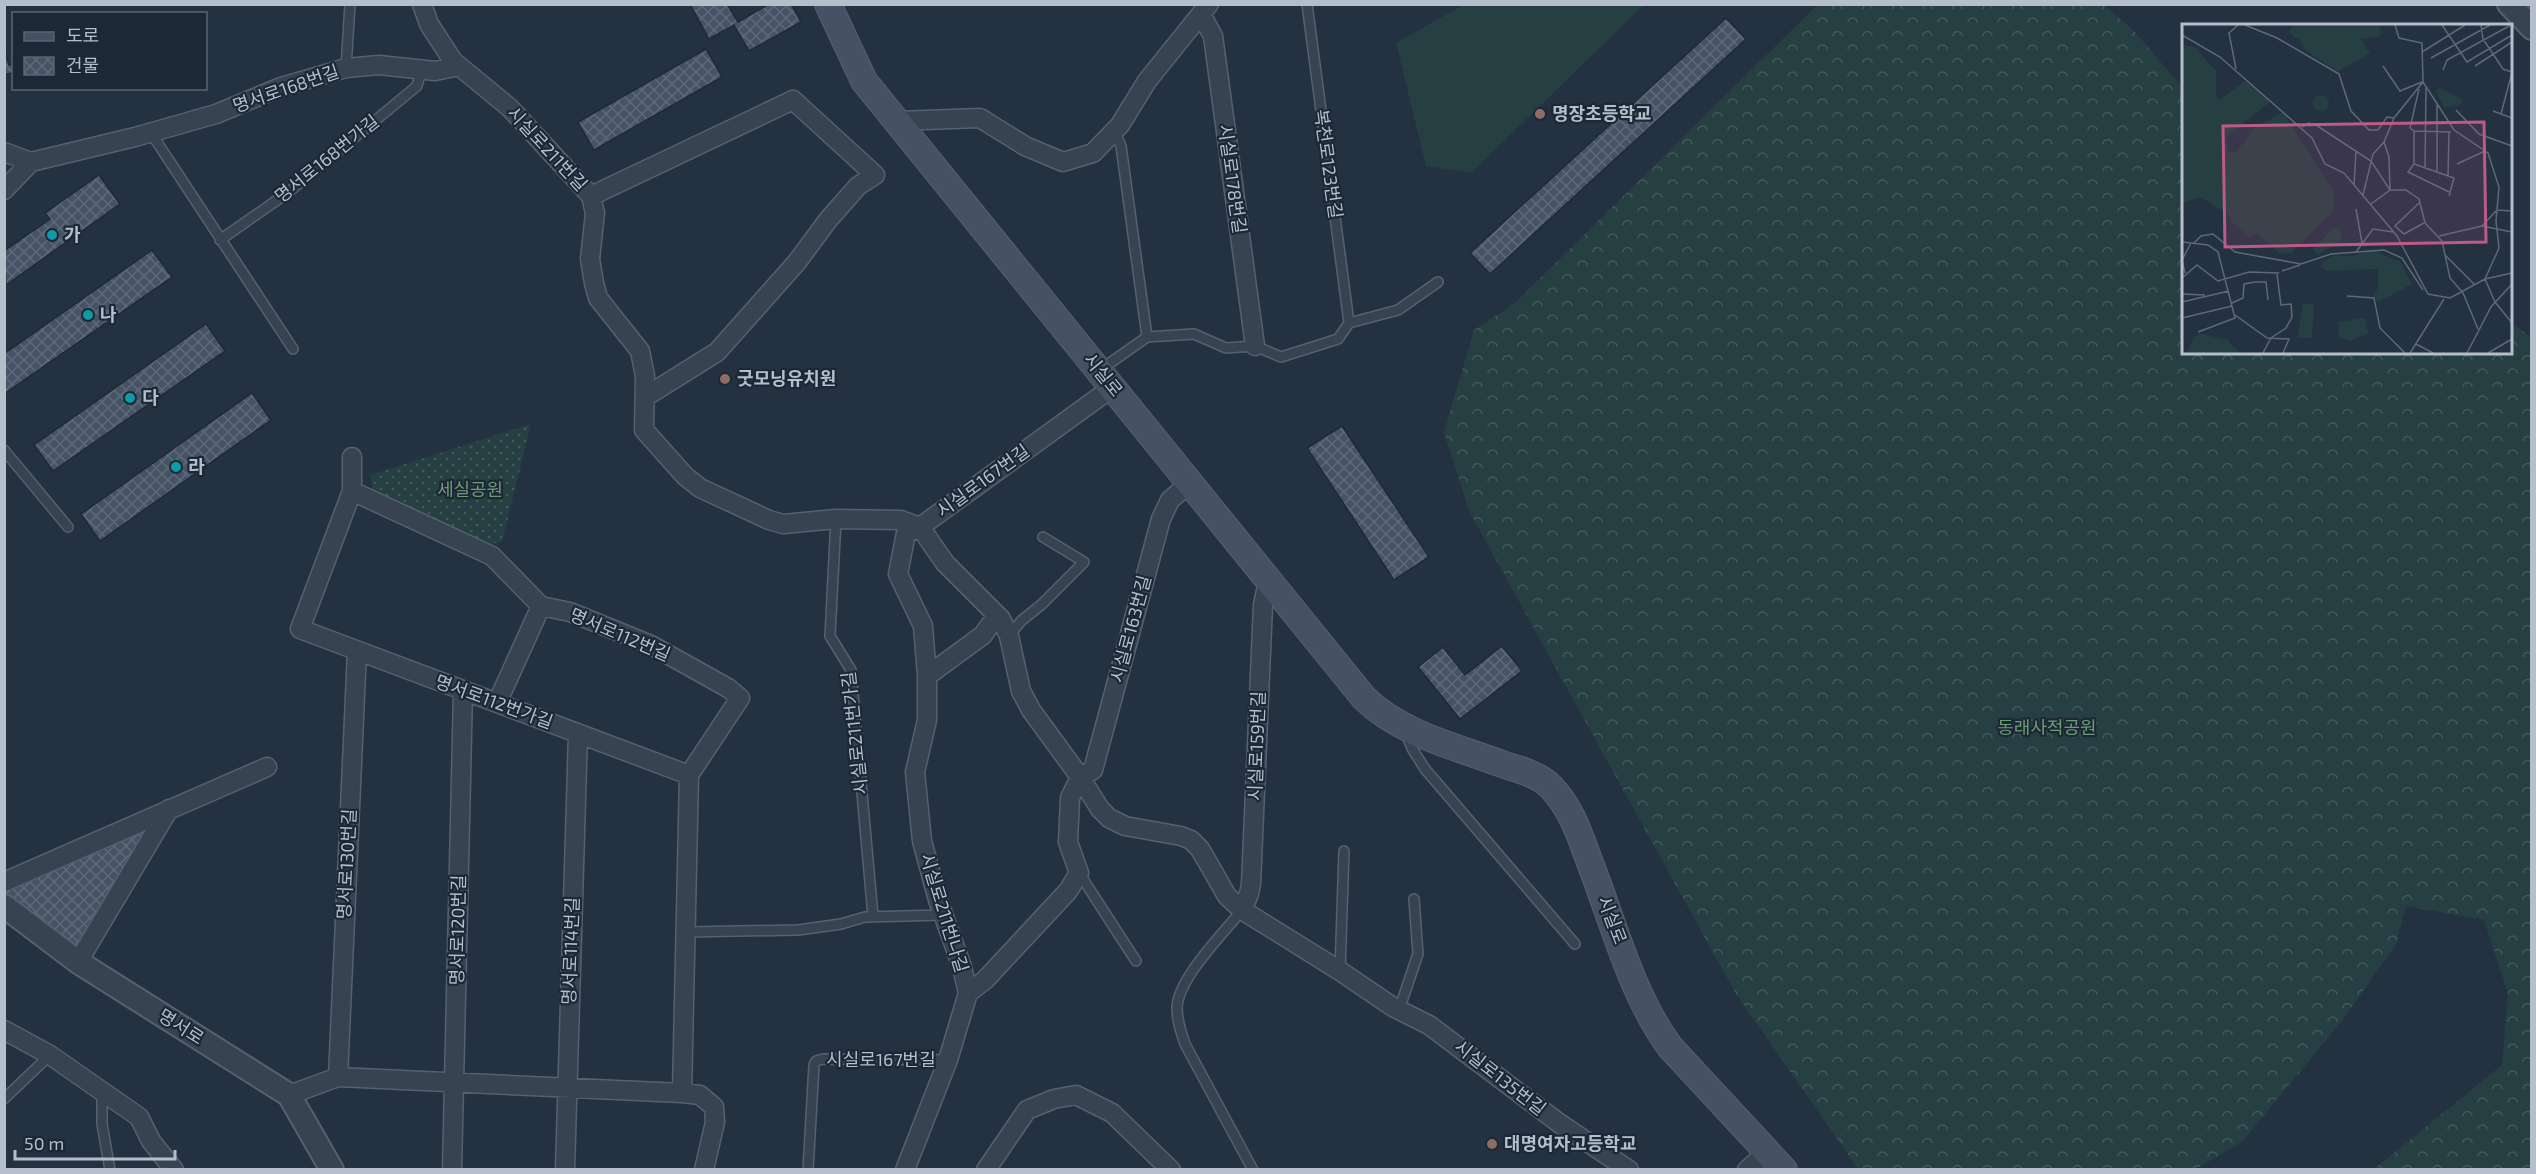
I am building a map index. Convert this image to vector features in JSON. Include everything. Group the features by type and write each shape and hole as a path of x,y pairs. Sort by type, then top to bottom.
{"main road":[{"name":"시실로","path":"828,4 864,81 1364,698 1375,709 1404,726 1432,739 1527,773 1550,786 1573,817 1650,1016 1670,1047 1776,1161"}],"street":[{"name":"시실로211번길","path":"422,4 429,24 453,61 510,108 591,196 595,213 590,260 598,298 640,351 645,376 644,430 685,476 700,488 743,510 783,524 836,519 901,519 920,527"},
{"path":"2509,4 2532,28"},
{"name":"시실로178번길","path":"898,121 980,118 1026,147 1063,162 1092,153 1114,131 1147,81 1205,9"},
{"name":"시실로178번길","path":"1205,9 1213,36 1255,346"},
{"name":"명서로168번길","path":"31,162 151,133 216,114 280,87 346,68 379,65 435,71 459,66"},
{"path":"591,196 792,100 875,175 858,186 828,219 797,262 717,352 645,397"},
{"path":"4,152 31,162 4,190"},
{"name":"시실로167번길","path":"1080,777 1030,710 1021,691 1009,636 998,615 945,563 920,527 1106,379"},
{"path":"352,457 352,491 492,556 541,606 497,703"},
{"name":"시실로163번길","path":"1080,777 1093,770 1161,519 1170,500 1190,483"},
{"name":"명서로112번가길","path":"352,491 300,629 689,775"},
{"name":"시실로211번나길","path":"920,527 906,533 898,573 923,626 927,676 927,720 915,772 922,841 968,993"},
{"name":"시실로159번길","path":"1242,910 1250,894 1251,884 1263,605 1268,581"},
{"name":"명서로112번길","path":"541,606 570,612 651,645 728,688 740,698 689,775"},
{"path":"927,676 982,635 998,615"},
{"name":"명서로130번길","path":"338,1077 357,651"},
{"name":"명서로120번길","path":"452,1170 464,691"},
{"name":"명서로114번길","path":"565,1170 578,733"},
{"path":"4,882 267,767"},
{"path":"682,1093 689,775"},
{"path":"968,993 985,980 1068,891 1079,873 1068,842 1070,798 1080,777"},
{"name":"시실로135번길","path":"1080,777 1100,809 1109,818 1125,826 1181,836 1191,840 1200,849 1227,896 1242,910 1399,1010 1429,1025 1459,1045 1559,1124 1629,1170"},
{"path":"78,962 169,809"},
{"name":"명서로","path":"4,906 78,962 289,1095 332,1170"},
{"name":"시실로167번길","path":"905,1170 948,1060 968,993"},
{"path":"4,1030 50,1055 102,1089 139,1117 152,1140 174,1170"},
{"path":"289,1095 338,1077 700,1095 714,1107 715,1122 704,1170"},
{"path":"986,1170 1027,1110 1053,1099 1076,1095 1112,1113 1171,1170"},
{"path":"1747,1170 1776,1161"}],"lane":[{"path":"346,68 350,4"},
{"name":"복천로123번길","path":"1307,4 1349,323"},
{"name":"명서로168번가길","path":"220,240 290,191 417,86 422,68"},
{"path":"1114,131 1121,146 1147,337"},
{"path":"151,133 292,348"},
{"path":"1106,379 1147,337 1194,334 1226,348 1255,346 1281,357 1338,339 1349,323 1398,310 1438,282"},
{"path":"4,450 68,527"},
{"name":"시실로211번가길","path":"836,519 830,636 851,670 873,916"},
{"path":"1009,636 1021,621 1041,605 1084,562 1044,537"},
{"path":"1404,726 1413,750 1425,769 1575,944"},
{"path":"1340,971 1344,851"},
{"path":"1079,873 1137,961"},
{"path":"1399,1010 1418,954 1414,899"},
{"path":"1242,910 1186,979 1179,994 1177,1006 1178,1023 1185,1044 1253,1170"},
{"path":"687,932 798,930 841,924 873,916 944,915"},
{"path":"4,1099 50,1055"},
{"name":"시실로167번길","path":"808,1170 816,1061 823,1059 948,1060"},
{"path":"102,1089 102,1124 110,1170"}],"green space":[{"name":"동래사적공원","path":"1818,4 2104,5 2135,32 2182,87 2182,354 2512,354 2512,324 2531,337 2531,1169 2374,1169 2502,1065 2508,993 2484,920 2406,906 2396,944 2342,1021 2242,1142 2196,1169 1858,1169 1736,994 1469,511 1444,432 1474,330 1515,303"},
{"path":"1463,5 1644,5 1471,173 1426,166 1396,43"},
{"name":"세실공원","path":"531,424 502,542 482,545 379,497 373,490 370,475"}],"building":[{"path":"690,4 727,4 738,22 769,4 791,4 801,22 749,51 734,25 709,39"},
{"path":"1726,18 1746,39 1490,274 1470,253"},
{"path":"706,49 722,77 594,150 578,122"},
{"path":"4,50 9,65 12,64 12,73 4,75"},
{"name":"가","path":"99,175 120,204 6,285 4,251 50,219 45,213"},
{"name":"나","path":"152,250 172,277 4,394 4,354"},
{"name":"다","path":"206,324 225,351 53,471 34,445"},
{"name":"라","path":"252,393 271,420 100,541 81,514"},
{"path":"1342,426 1429,557 1394,580 1307,448"},
{"path":"1502,646 1522,671 1460,719 1418,667 1443,647 1465,675"},
{"path":"169,809 78,962 4,906 4,882"}],"place":[{"name":"명장초등학교","path":"1540,114"},
{"name":"가","path":"52,235"},
{"name":"나","path":"88,315"},
{"name":"굿모닝유치원","path":"725,379"},
{"name":"다","path":"130,398"},
{"name":"라","path":"176,467"},
{"name":"대명여자고등학교","path":"1492,1144"}]}
